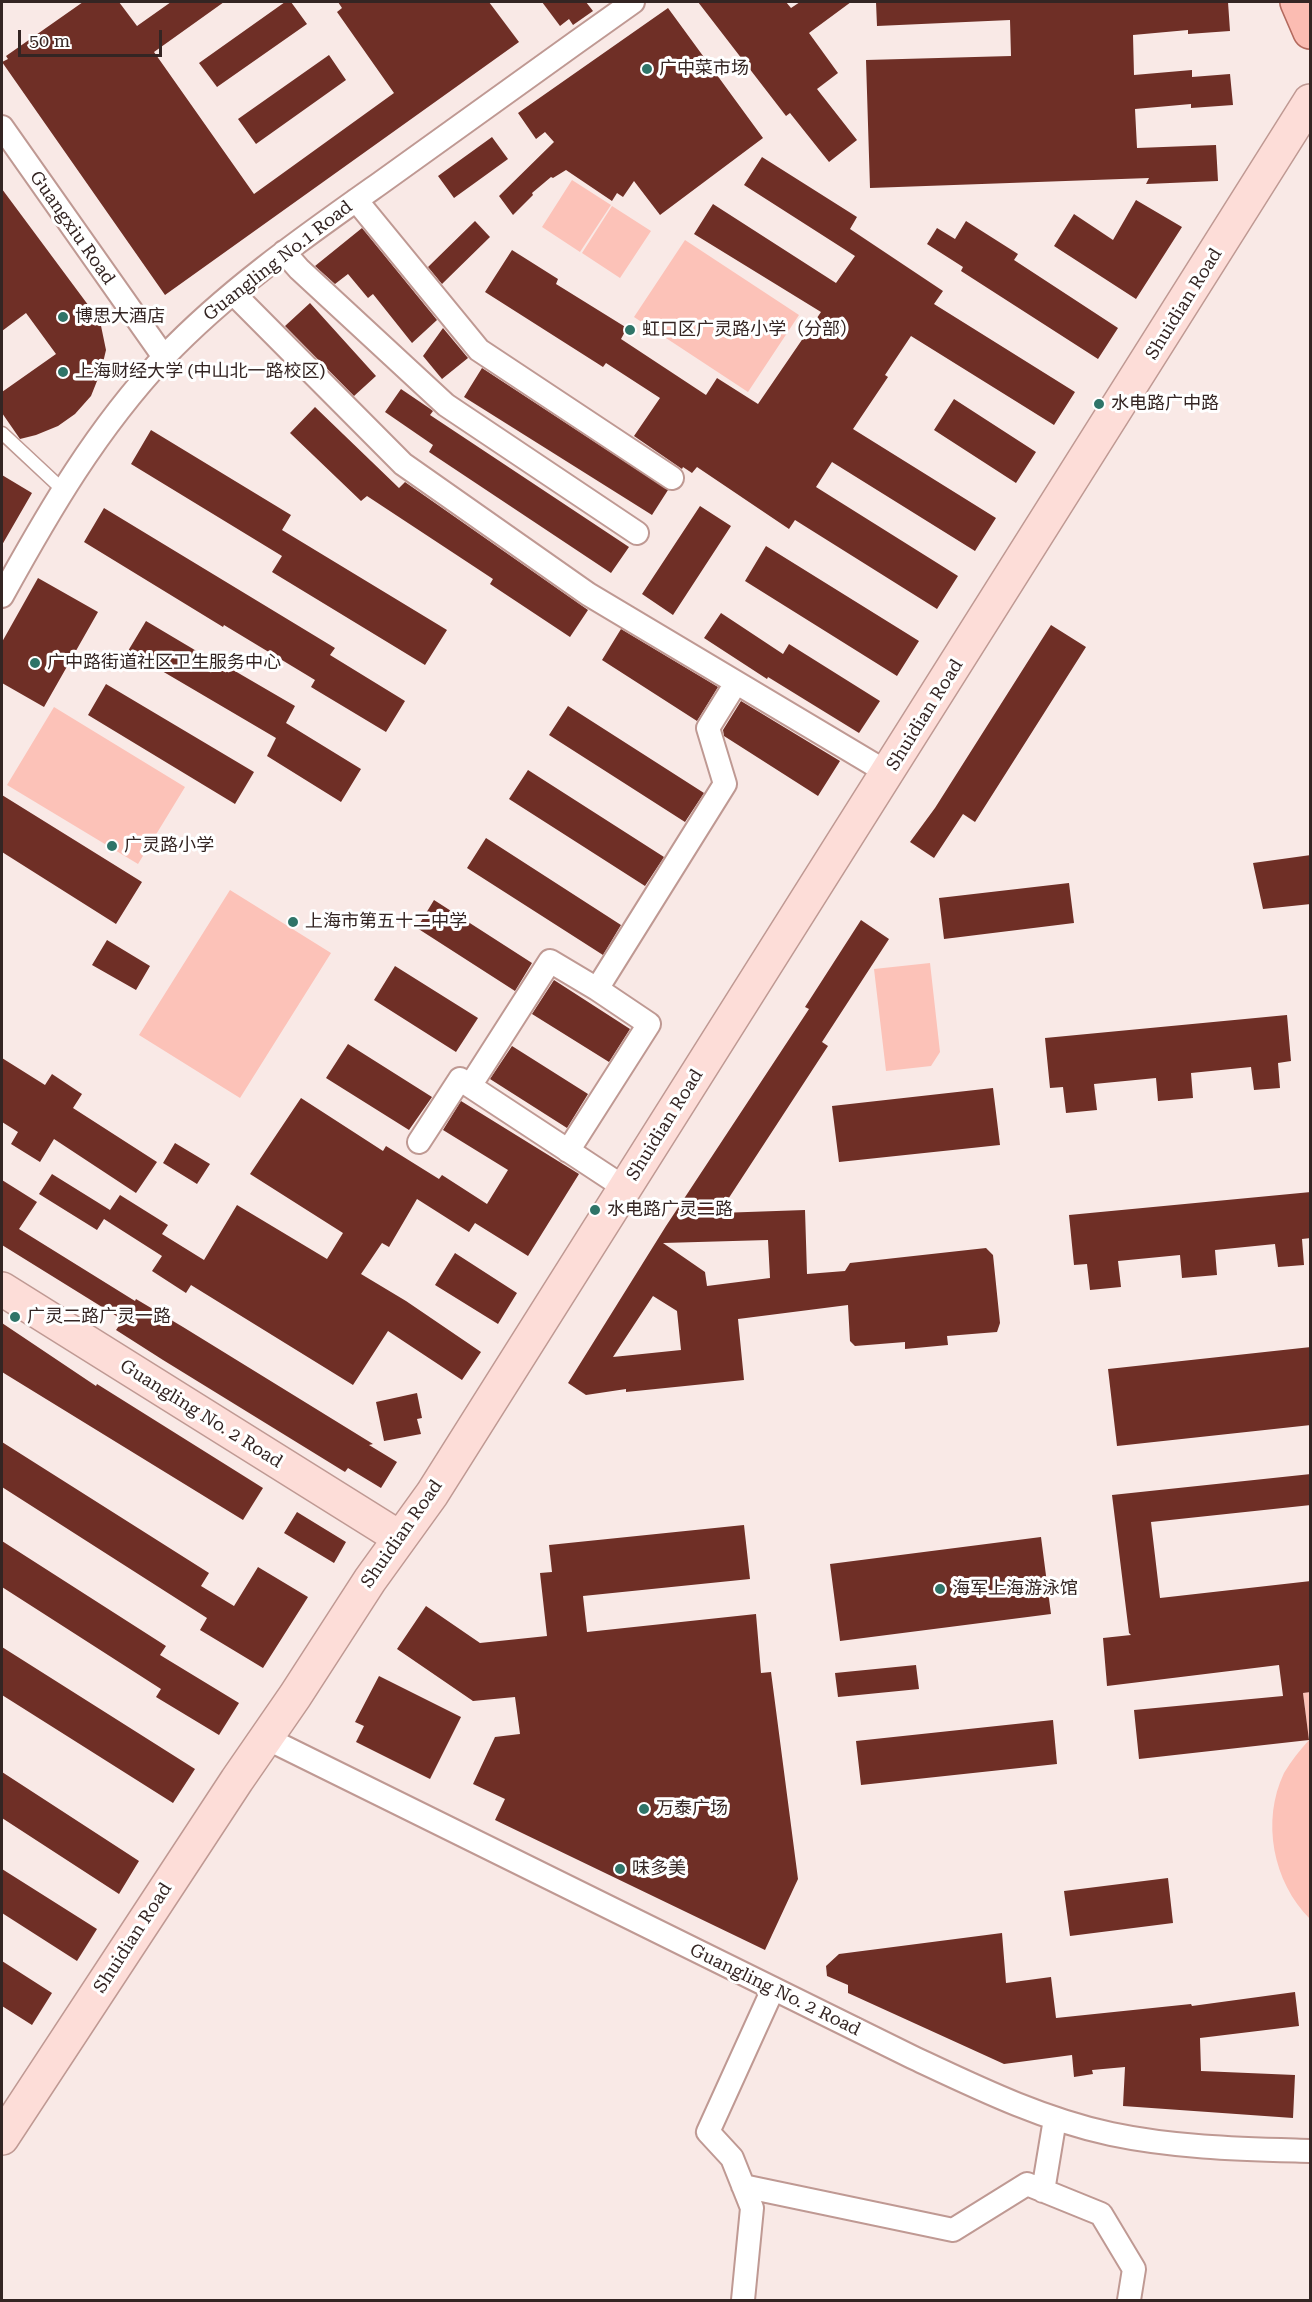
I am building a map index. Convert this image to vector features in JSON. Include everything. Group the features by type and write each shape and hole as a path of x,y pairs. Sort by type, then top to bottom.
{"main road":[{"path":"1297,2 1311,32"},
{"name":"Shuidian Road","path":"2,2138 370,1580 432,1494 1311,101"},
{"name":"Guangling No. 2 Road","path":"2,1289 400,1538"}],"street":[{"name":"Guangling No.1 Road","path":"2,596 62,489 114,415 165,357 233,293 284,252 633,2"},
{"name":"Guangxiu Road","path":"2,127 165,357"},
{"path":"356,200 479,350 672,477"},
{"path":"284,252 299,269 446,405 637,533"},
{"path":"233,293 402,464 588,594 888,773"},
{"path":"597,989 725,784 708,728 736,683"},
{"path":"470,1086 550,961 597,989 649,1024 568,1151"},
{"path":"419,1142 460,1079 625,1188"},
{"name":"Guangling No. 2 Road","path":"266,1738 773,1989 982,2089 1055,2119 1111,2134 1153,2142 1196,2147 1311,2151"},
{"path":"743,2301 752,2208 732,2158 708,2132 773,1989"},
{"path":"1043,2191 1055,2119"},
{"path":"743,2186 953,2230 1027,2184 1101,2214 1134,2269 1129,2301"}],"lane":[{"path":"2,434 62,489"}],"shaded area":[{"path":"572,180 611,205 580,252 542,227"},
{"path":"612,206 651,231 620,278 582,253"},
{"path":"685,240 799,315 748,392 634,317"},
{"path":"54,707 185,787 138,864 7,785"},
{"path":"230,890 331,953 240,1098 139,1035"},
{"path":"930,963 940,1052 931,1066 886,1071 874,969"},
{"path":"1310,1692 1310,1919 1297,1904 1279,1869 1272,1831 1273,1811 1284,1773 1309,1740 1303,1693"}],"building":[{"path":"83,2 119,2 137,26 171,2 224,2 154,52 254,194 394,93 337,12 342,8 338,2 489,2 519,42 165,295 2,62 8,59 6,56"},
{"path":"285,2 291,2 307,24 217,87 199,63"},
{"path":"542,2 586,2 593,11 573,25 569,19 560,26"},
{"path":"698,2 786,2 791,8 800,2 851,2 809,33 838,73 817,89 857,140 829,162 790,113 786,116"},
{"path":"876,2 1228,2 1230,31 1188,34 1188,30 1133,35 1134,75 1192,70 1192,77 1230,74 1233,105 1191,108 1191,104 1135,109 1137,148 1216,145 1218,181 1146,184 1149,178 870,188 866,60 1011,56 1010,20 877,26"},
{"name":"广中菜市场","path":"668,8 763,138 660,215 634,181 623,197 617,193 612,201 566,170 551,177 532,193 533,195 513,215 499,196 554,142 545,132 536,139 518,113"},
{"path":"329,55 346,80 256,144 238,119"},
{"path":"492,137 508,159 454,198 438,176"},
{"path":"762,157 857,217 850,229 943,291 934,304 1075,392 1054,425 911,336 885,375 888,377 853,429 996,518 975,551 832,462 816,487 958,576 937,609 795,520 789,529 697,467 692,473 683,467 682,469 634,436 660,398 606,363 603,367 485,292 512,250 558,279 556,284 627,328 621,339 706,395 717,378 758,404 821,312 694,234 713,204 836,283 855,256 744,185"},
{"name":"博思大酒店","path":"2,189 100,321 106,350 91,396 75,414 58,426 20,439 2,413 2,392 56,354 26,313 2,331"},
{"path":"1136,200 1182,227 1136,299 1054,246 1074,214 1113,240"},
{"path":"475,221 490,237 442,284 428,267"},
{"path":"966,221 1018,254 1014,260 1118,328 1098,359 961,271 963,267 927,244 937,228 955,239"},
{"path":"362,228 437,320 412,343 373,294 368,298 348,274 335,284 315,266"},
{"path":"310,303 376,376 354,396 285,326"},
{"path":"443,328 468,358 442,379 423,356"},
{"path":"482,368 668,490 652,515 464,397"},
{"path":"401,389 433,411 430,415 629,547 611,573 429,452 433,445 385,412"},
{"path":"954,399 1036,452 1016,483 934,430"},
{"path":"315,407 399,488 405,482 588,610 570,637 490,584 493,579 367,496 361,501 290,433"},
{"path":"151,430 291,515 282,530 447,630 425,665 272,572 282,556 131,464"},
{"path":"2,475 32,493 2,545"},
{"path":"700,506 731,526 673,615 642,594"},
{"path":"104,508 335,648 330,655 405,701 386,732 311,687 315,680 84,542"},
{"path":"766,546 919,641 897,676 745,581"},
{"name":"广中路街道社区卫生服务中心","path":"38,578 98,612 44,707 2,683 2,642"},
{"path":"721,613 783,654 789,644 880,701 859,733 768,677 767,679 704,638"},
{"path":"146,621 295,706 286,723 361,769 341,802 267,756 276,738 128,651"},
{"path":"1051,625 1086,647 975,822 963,814 934,858 910,842 935,808"},
{"path":"621,629 718,687 697,721 602,660"},
{"path":"106,684 254,772 235,804 88,715"},
{"path":"741,701 840,761 818,796 724,736 723,730"},
{"path":"568,706 704,793 685,822 549,735"},
{"path":"528,770 664,857 645,886 509,799"},
{"path":"2,795 142,882 116,924 2,852"},
{"path":"486,838 621,925 603,955 467,868"},
{"path":"1311,855 1311,904 1263,909 1253,863"},
{"path":"1069,883 1074,923 944,939 939,898"},
{"path":"434,900 532,963 515,991 417,928"},
{"path":"861,920 889,939 822,1042 828,1046 719,1213 805,1210 807,1274 845,1271 850,1263 986,1248 993,1255 1000,1323 997,1332 947,1336 948,1345 905,1349 905,1342 855,1346 850,1341 848,1305 738,1319 744,1380 626,1392 626,1389 586,1395 568,1383 666,1226 809,1009 805,1007","holes":["768,1240 770,1278 707,1286 705,1272 663,1243","653,1296 677,1311 681,1350 613,1357"]},
{"path":"107,940 150,966 136,990 92,965"},
{"path":"395,966 478,1018 456,1052 374,1000"},
{"path":"554,980 630,1029 609,1062 532,1014"},
{"path":"1287,1015 1291,1061 1278,1063 1280,1088 1254,1090 1251,1067 1191,1073 1193,1098 1158,1101 1156,1078 1094,1084 1097,1110 1066,1113 1063,1087 1050,1088 1045,1038"},
{"path":"348,1044 432,1097 409,1130 326,1078"},
{"path":"512,1046 588,1094 567,1128 490,1079"},
{"path":"2,1058 45,1085 52,1074 82,1094 73,1108 157,1162 136,1193 54,1139 40,1162 11,1144 18,1132 2,1122"},
{"path":"993,1088 1000,1145 839,1162 832,1106"},
{"path":"301,1098 383,1151 386,1146 439,1179 442,1175 487,1204 508,1170 443,1130 461,1101 579,1174 528,1256 475,1223 469,1232 417,1199 389,1247 382,1243 361,1274 406,1301 481,1352 462,1380 388,1331 353,1385 191,1285 186,1293 152,1271 162,1256 104,1219 97,1230 39,1194 52,1174 110,1210 120,1195 168,1225 162,1234 204,1260 237,1205 327,1259 343,1233 250,1174"},
{"path":"175,1143 210,1164 197,1184 163,1163"},
{"path":"2,1180 37,1202 19,1229 373,1444 369,1445 397,1462 381,1488 348,1468 345,1472 116,1330 123,1320 2,1245"},
{"path":"1311,1192 1311,1238 1302,1239 1304,1265 1278,1267 1275,1244 1215,1250 1217,1275 1182,1278 1180,1255 1118,1261 1121,1287 1090,1290 1087,1264 1074,1265 1069,1215"},
{"path":"455,1253 517,1293 498,1324 435,1285"},
{"path":"2,1323 96,1386 97,1384 263,1488 243,1520 2,1372"},
{"path":"1311,1347 1311,1425 1117,1446 1108,1369"},
{"path":"417,1393 422,1418 417,1419 421,1434 384,1441 376,1402"},
{"path":"2,1442 209,1573 201,1586 234,1606 258,1567 308,1597 263,1668 200,1630 207,1618 2,1487"},
{"path":"1311,1474 1311,1505 1151,1522 1160,1598 1311,1581 1311,1692 1303,1693 1309,1740 1139,1759 1134,1710 1283,1696 1279,1665 1107,1686 1103,1638 1131,1635 1112,1495"},
{"path":"297,1512 346,1542 334,1563 284,1533"},
{"name":"万泰广场","path":"744,1525 750,1579 583,1596 587,1632 756,1614 761,1673 771,1672 798,1879 765,1950 495,1820 505,1799 473,1784 495,1737 520,1734 515,1697 473,1701 397,1649 426,1606 480,1643 547,1636 540,1573 552,1572 549,1545"},
{"name":"海军上海游泳馆","path":"1041,1537 1051,1614 840,1641 830,1564"},
{"path":"2,1541 166,1646 160,1655 239,1703 219,1735 156,1697 161,1689 2,1587"},
{"path":"2,1647 195,1769 173,1803 2,1695"},
{"path":"916,1665 919,1689 838,1697 835,1673"},
{"path":"379,1676 461,1717 430,1779 356,1742 364,1726 355,1722"},
{"path":"1053,1720 1057,1764 861,1785 856,1741"},
{"path":"2,1772 139,1861 119,1894 2,1818"},
{"path":"2,1869 97,1929 77,1961 2,1913"},
{"path":"1168,1878 1173,1923 1070,1936 1064,1891"},
{"path":"1002,1933 1006,1983 1051,1977 1056,2018 1191,2004 1192,2006 1295,1992 1299,2026 1200,2038 1201,2071 1295,2075 1293,2118 1123,2106 1125,2067 1092,2070 1093,2074 1074,2077 1072,2055 1004,2064 848,1993 848,1985 827,1976 826,1966 839,1954"},
{"path":"2,1961 52,1993 32,2025 2,2006"}],"place":[{"name":"广中菜市场","path":"647,69"},
{"name":"博思大酒店","path":"63,317"},
{"name":"虹口区广灵路小学（分部）","path":"630,330"},
{"name":"上海财经大学 (中山北一路校区)","path":"63,372"},
{"name":"水电路广中路","path":"1099,404"},
{"name":"广中路街道社区卫生服务中心","path":"35,663"},
{"name":"广灵路小学","path":"112,846"},
{"name":"上海市第五十二中学","path":"293,922"},
{"name":"水电路广灵二路","path":"595,1210"},
{"name":"广灵二路广灵一路","path":"15,1317"},
{"name":"海军上海游泳馆","path":"940,1589"},
{"name":"万泰广场","path":"644,1809"},
{"name":"味多美","path":"620,1869"}]}
